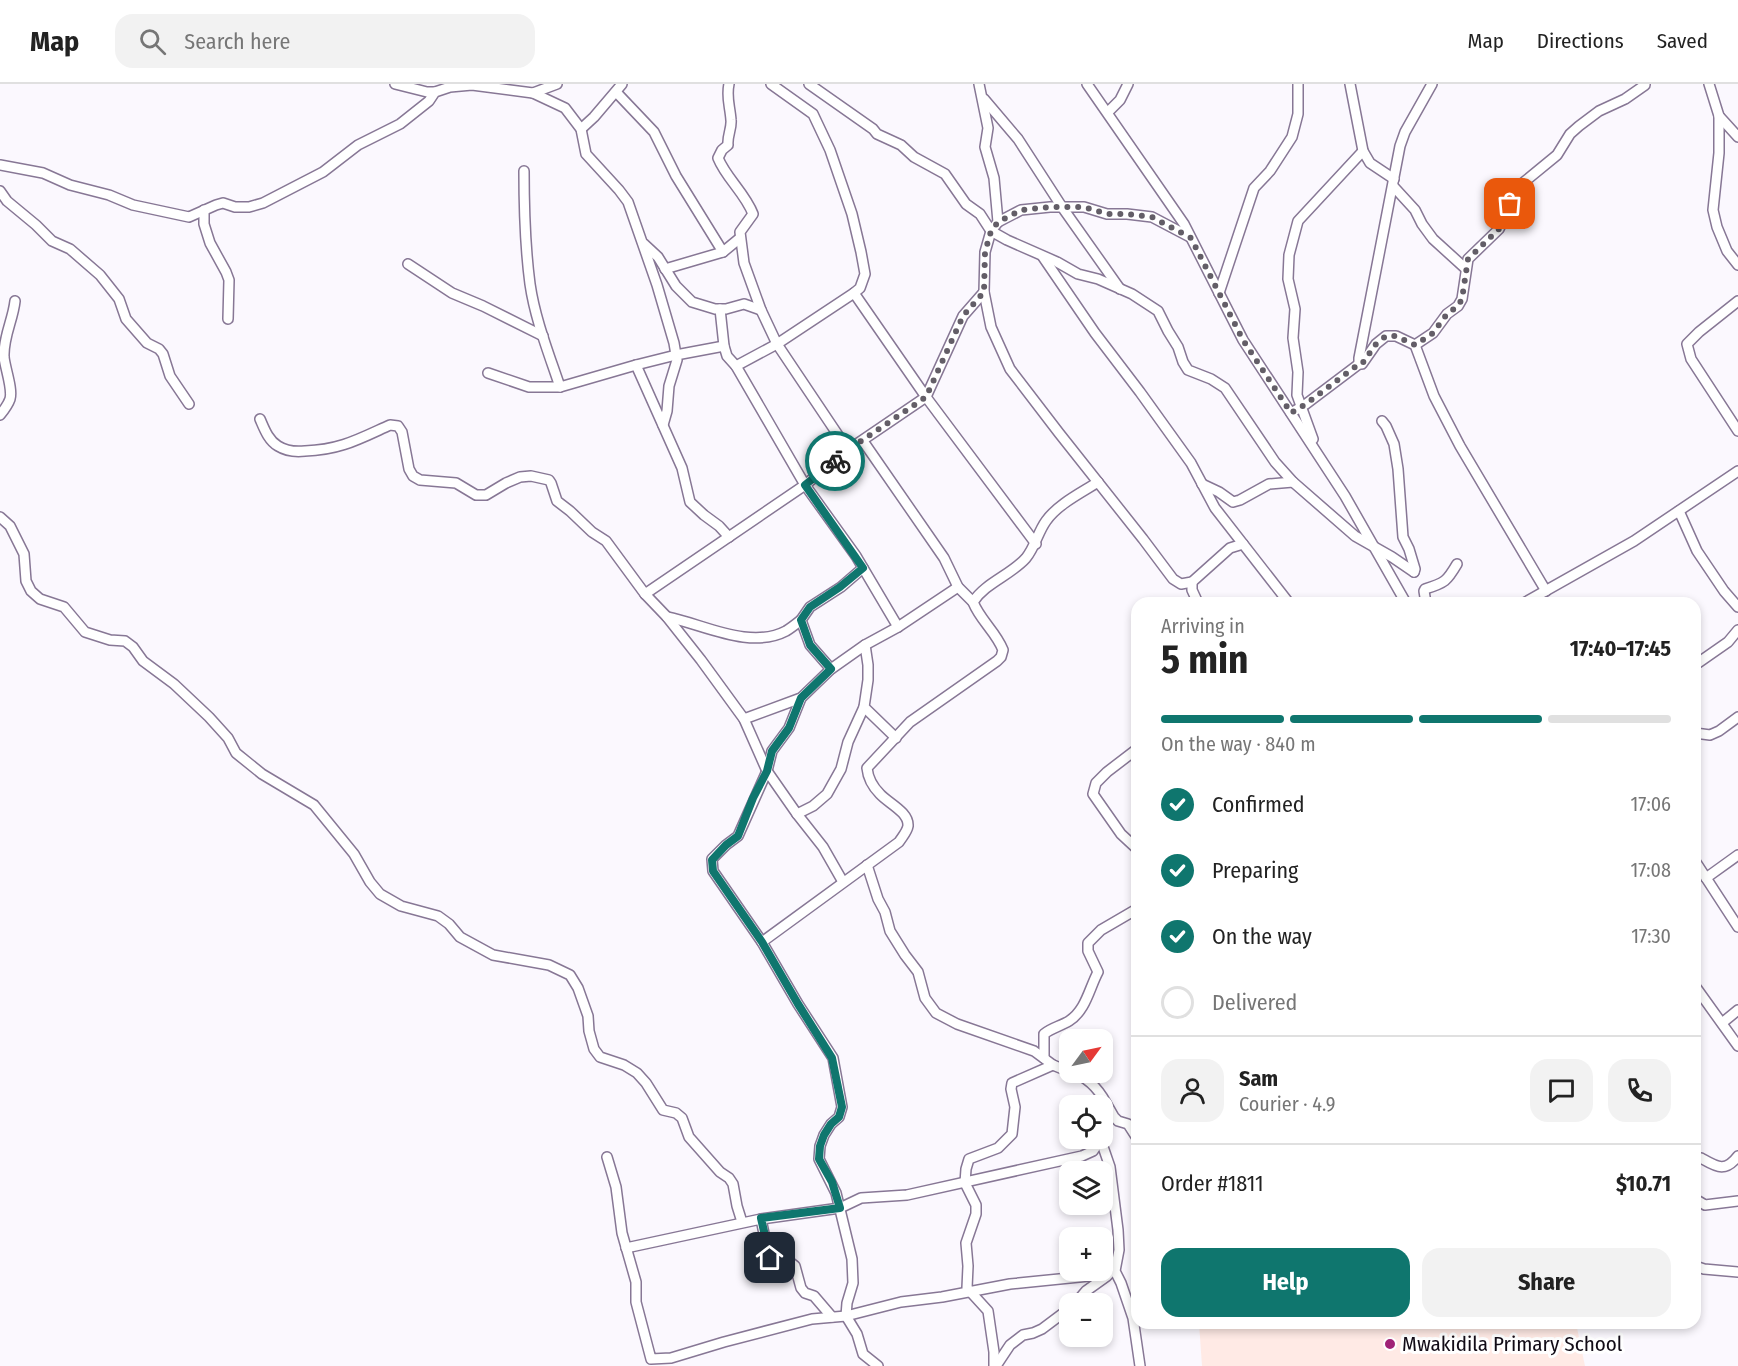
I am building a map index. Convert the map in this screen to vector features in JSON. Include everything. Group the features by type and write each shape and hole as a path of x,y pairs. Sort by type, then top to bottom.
{"street":[{"path":"395,84 427,93 450,87 472,85 533,93 565,108 581,129 586,154 628,202 666,314 677,360 669,386 667,411 663,425"},
{"path":"533,93 558,84"},
{"path":"729,84 727,96 731,121 728,145 718,158 744,196 753,214 740,232 744,263 761,310 777,344 848,450"},
{"path":"736,366 777,344 854,293 860,288 865,274 852,214 830,150 813,114 771,84"},
{"path":"809,84 877,134 901,146 914,157 945,174 966,204 980,214 991,231 1078,274 1098,279 1132,294 1158,311 1188,370 1211,379 1225,388 1275,462 1293,482 1355,536 1414,572 1409,549 1403,537 1394,444 1382,421"},
{"path":"979,84 988,128 985,147 994,178 998,222"},
{"path":"1087,84 1184,224 1243,340 1345,496 1403,597"},
{"path":"1108,112 1120,100 1128,84"},
{"path":"1219,293 1254,188 1270,171 1292,137 1298,114 1298,84"},
{"path":"1350,84 1363,152 1370,163 1394,182 1433,239 1466,268"},
{"path":"1359,364 1400,146 1405,132 1432,84"},
{"path":"1415,345 1433,333 1447,314 1458,306 1462,299 1468,259 1499,229 1518,187 1557,155 1570,134 1599,111 1625,99 1648,84"},
{"path":"1709,84 1719,116 1719,153 1713,210 1717,227 1727,250 1738,265"},
{"path":"581,129 619,88 654,132 676,176 723,252"},
{"path":"0,165 44,173 70,185 109,195 133,205 189,217 223,203 235,207 249,207 263,203 323,172 358,145 400,123 429,101 435,92"},
{"path":"982,97 1018,139 1120,290"},
{"path":"1719,116 1738,137"},
{"path":"1319,456 1297,395 1298,372 1293,338 1295,309 1288,279 1289,255 1298,221 1363,152"},
{"path":"524,171 525,231 530,286 560,387"},
{"path":"0,191 7,201 52,241 70,249 100,275 119,299 126,319 147,343 159,349 163,354 170,376 189,404"},
{"path":"1191,238 1152,217 1107,214 1084,207 1021,210 998,222 991,231 985,252 984,292 992,327 1010,369 1173,579 1182,584 1192,582 1230,548 1243,543"},
{"path":"204,210 204,224 210,243 224,266 229,280 228,319"},
{"path":"665,269 723,252 740,238"},
{"path":"643,243 658,257 676,286 692,302 720,309 744,304 761,310"},
{"path":"1042,255 1095,333 1191,463 1215,508 1284,597"},
{"path":"408,264 452,293 543,336"},
{"path":"645,594 805,485 848,450 926,397 963,316 984,292"},
{"path":"854,293 926,397 1036,544"},
{"path":"0,415 11,396 4,356 8,326 15,301"},
{"path":"1738,301 1699,332 1688,344 1691,359 1738,431"},
{"path":"720,309 727,356 736,366 805,485 863,568 898,627"},
{"path":"1291,413 1362,364 1376,344 1386,336 1396,336 1415,345 1434,396 1460,446 1546,591"},
{"path":"488,373 529,387 560,387 676,355 724,346"},
{"path":"636,365 682,468 690,502 729,537"},
{"path":"260,419 271,440 278,446 296,452 340,447 390,425 398,426 402,432 409,469 413,476 420,480 456,483 476,495 486,495 520,477 531,476 549,480 557,501 592,532 606,541 645,594 667,617 701,660 744,719 767,771 823,847 843,882"},
{"path":"762,942 898,842 908,828 908,821 880,794 868,777 867,768 910,722 975,678 1001,657 1003,650 1000,641 976,610 973,602 958,587 944,558 862,441"},
{"path":"1535,597 1634,542 1738,471"},
{"path":"973,602 977,596 1026,558 1036,544 1046,521 1064,504 1098,482"},
{"path":"1202,484 1233,502 1269,484 1293,482"},
{"path":"1678,511 1697,551 1724,591 1738,607"},
{"path":"0,518 10,526 24,554 26,581 31,591 40,599 63,608 85,632 110,640 125,641 133,647 143,661 174,684 209,717 228,738 236,753 262,774 314,805 354,854 370,882 380,894 401,906 438,916 449,924 460,937 492,955 549,965 570,975 578,988 588,1016 594,1049 600,1057 637,1072 663,1110 676,1113 682,1118 689,1137 733,1184 742,1222"},
{"path":"1425,597 1425,589 1447,580 1457,564"},
{"path":"667,617 729,635 747,638 767,637 785,632 801,620 810,607 863,568"},
{"path":"1192,582 1195,597"},
{"path":"744,719 801,698 831,669 958,587"},
{"path":"801,620 810,645 831,669"},
{"path":"1701,661 1728,642 1738,630"},
{"path":"797,814 813,806 827,794 841,769 848,742 864,707 868,680 865,645"},
{"path":"801,698 789,728 772,751 767,771 738,836 712,860 713,871 762,942 832,1058 842,1107 839,1117 824,1135 819,1159 832,1182 852,1259 853,1283 846,1316 857,1334 865,1366"},
{"path":"864,707 896,738"},
{"path":"1701,734 1710,735 1719,731 1738,717"},
{"path":"1131,754 1095,783 1093,794 1120,834 1131,844"},
{"path":"1706,878 1738,855"},
{"path":"867,865 890,931 918,972 925,998 936,1013 957,1024 1034,1051 1059,1067"},
{"path":"1701,870 1738,927"},
{"path":"1044,1058 1044,1034 1066,1023 1081,1010 1098,972 1088,951 1088,943 1101,930 1131,912"},
{"path":"1701,994 1738,1046"},
{"path":"1722,1023 1738,1010"},
{"path":"995,1366 988,1311 967,1288 966,1243 976,1214 976,1205 965,1184 966,1169 969,1159 998,1148 1012,1134 1015,1107 1012,1083 1053,1065"},
{"path":"1091,1083 1102,1095"},
{"path":"1113,1115 1128,1124 1131,1129"},
{"path":"626,1248 761,1218 840,1208 861,1198 907,1196 965,1184 1082,1156 1094,1149"},
{"path":"1104,1149 1110,1167 1118,1230 1119,1250 1113,1270"},
{"path":"1701,1158 1716,1167 1725,1167 1733,1163 1738,1156"},
{"path":"607,1157 616,1187 622,1233 636,1282 636,1302 652,1362 812,1319 846,1316 901,1302 971,1293 1010,1284 1059,1279"},
{"path":"1701,1203 1705,1205 1738,1201"},
{"path":"761,1218 770,1258 790,1262 795,1266 801,1288 814,1296 832,1317"},
{"path":"1701,1268 1738,1272"},
{"path":"1113,1274 1121,1283 1131,1312"},
{"path":"1084,1293 1100,1281"},
{"path":"995,1366 1010,1345 1023,1335 1042,1329 1059,1316"},
{"path":"1135,1329 1140,1366"},
{"path":"863,1354 878,1366"}],"shaded area":[{"name":"Mwakidila Primary School","path":"1199,1329 1577,1329 1585,1366 1202,1366"}],"way so far":[{"path":"835,461 926,397 963,316 984,292 985,252 991,231 998,222 1021,210 1084,207 1107,214 1152,217 1191,238 1243,340 1291,413 1362,364 1376,344 1386,336 1396,336 1415,345 1433,333 1462,299 1468,259 1499,229 1510,204"}],"place":[{"name":"Mwakidila Primary School","path":"1390,1344"}],"route":[{"path":"770,1258 761,1218 840,1208 832,1182 819,1159 824,1135 839,1117 842,1107 832,1058 762,942 719,881 713,871 712,860 738,836 767,771 772,751 789,728 801,698 831,669 810,645 801,620 810,607 863,568 805,485 835,461"}]}
